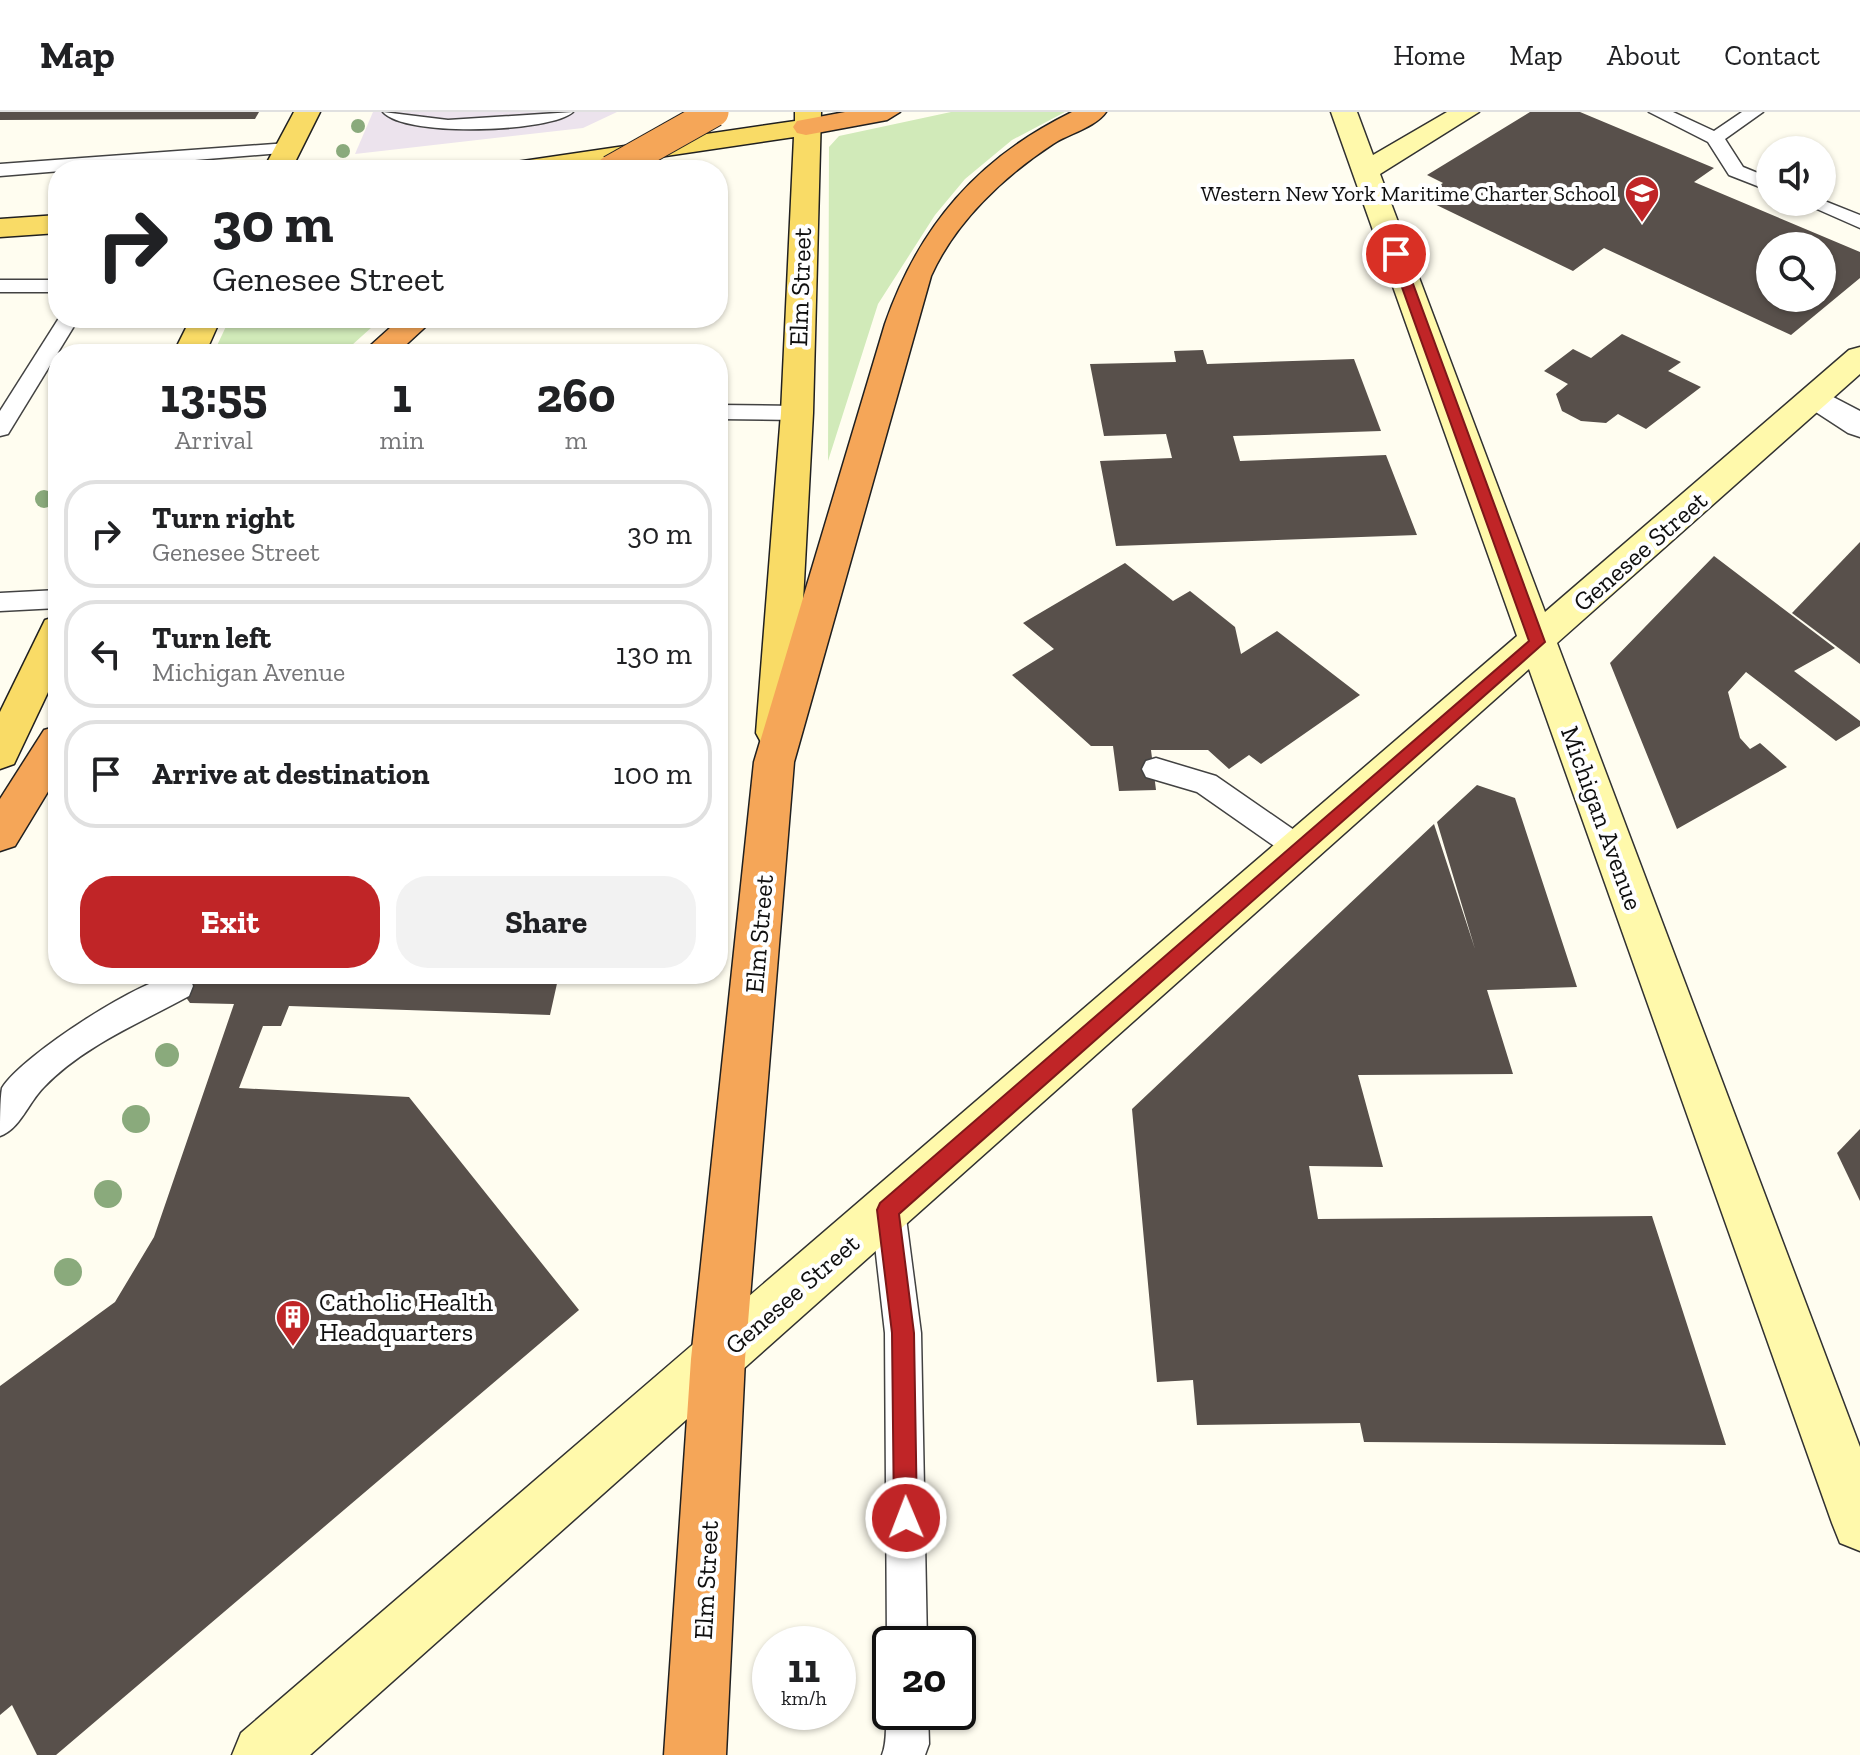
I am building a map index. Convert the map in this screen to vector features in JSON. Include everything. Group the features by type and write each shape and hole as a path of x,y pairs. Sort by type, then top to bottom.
{"highway":[{"path":"629,160 714,112"},
{"path":"807,120 887,112"},
{"path":"774,762 900,324 922,263 960,208 1018,157 1093,112"},
{"path":"389,344 408,328"},
{"path":"0,834 48,757"},
{"name":"Elm Street","path":"695,1755 718,1359 774,762"}],"main road":[{"path":"283,159 307,112"},
{"path":"574,160 807,120"},
{"name":"Elm Street","path":"774,762 797,413 807,120"},
{"path":"0,228 48,225"},
{"path":"0,753 48,651"}],"street":[{"name":"Michigan Avenue","path":"1344,112 1860,1523"},
{"path":"1366,171 1466,112"},
{"name":"Genesee Street","path":"263,1755 1860,357"},
{"path":"1816,398 1860,426"}],"lane":[{"path":"392,112 402,121 430,126 564,112"},
{"path":"1658,112 1715,138 1736,171 1756,179"},
{"path":"1715,138 1754,112"},
{"path":"257,160 283,159"},
{"path":"0,170 48,168"},
{"path":"1836,212 1860,222"},
{"path":"0,286 48,286"},
{"path":"0,429 48,352"},
{"path":"728,412 797,413"},
{"path":"0,602 48,600"},
{"path":"1156,769 1206,784 1300,849"},
{"path":"0,1121 7,1105 31,1077 60,1053 178,986"},
{"path":"888,1210 903,1333 907,1626"},
{"path":"903,1755 908,1744 908,1730"}],"shaded area":[{"path":"373,112 617,112 583,128 355,154"}],"green space":[{"path":"951,112 1065,112 1012,140 965,179 935,215 878,304 828,461 829,147 839,136"},
{"path":"225,328 371,328 353,344 218,344"}],"building":[{"path":"0,112 259,112 255,119 0,120"},
{"path":"1530,112 1580,112 1714,168 1694,182 1756,208 1756,216 1775,216 1813,232 1756,232 1756,312 1819,312 1791,335 1604,248 1573,271 1420,197 1443,183 1427,175"},
{"path":"1836,242 1860,252 1860,278 1836,298"},
{"path":"1622,334 1681,362 1668,371 1701,387 1646,429 1618,414 1606,423 1581,421 1562,411 1556,394 1568,384 1544,371 1573,349 1591,358"},
{"path":"1203,350 1207,364 1354,359 1381,431 1233,436 1240,461 1386,455 1417,535 1116,546 1100,461 1172,458 1166,434 1104,436 1090,364 1176,362 1174,351"},
{"path":"1860,542 1860,664 1792,613"},
{"path":"1714,556 1835,648 1794,671 1860,721 1860,726 1836,741 1746,672 1728,692 1740,738 1750,749 1760,743 1787,767 1677,829 1610,663"},
{"path":"1125,563 1173,601 1190,591 1235,627 1241,654 1277,631 1360,695 1261,764 1249,755 1229,769 1208,750 1151,750 1156,790 1119,791 1113,746 1091,746 1012,675 1054,649 1023,623"},
{"path":"1477,785 1515,798 1577,987 1487,990 1513,1074 1358,1075 1383,1167 1309,1166 1318,1219 1652,1216 1726,1445 1364,1442 1360,1423 1197,1425 1193,1380 1157,1382 1132,1109 1434,824 1475,949 1437,822"},
{"name":"Catholic Health Headquarters","path":"176,984 557,984 550,1015 289,1006 281,1026 263,1026 239,1088 409,1097 579,1310 56,1755 37,1755 12,1705 0,1715 0,1386 115,1302 154,1237 234,1004 190,1003"},
{"path":"1860,1129 1860,1201 1837,1153"}],"place":[{"name":"Western New York Maritime Charter School","path":"1642,224"},
{"name":"Catholic Health Headquarters","path":"293,1348"}],"route":[{"path":"906,1518 903,1333 888,1210 1537,642 1396,254"}]}
